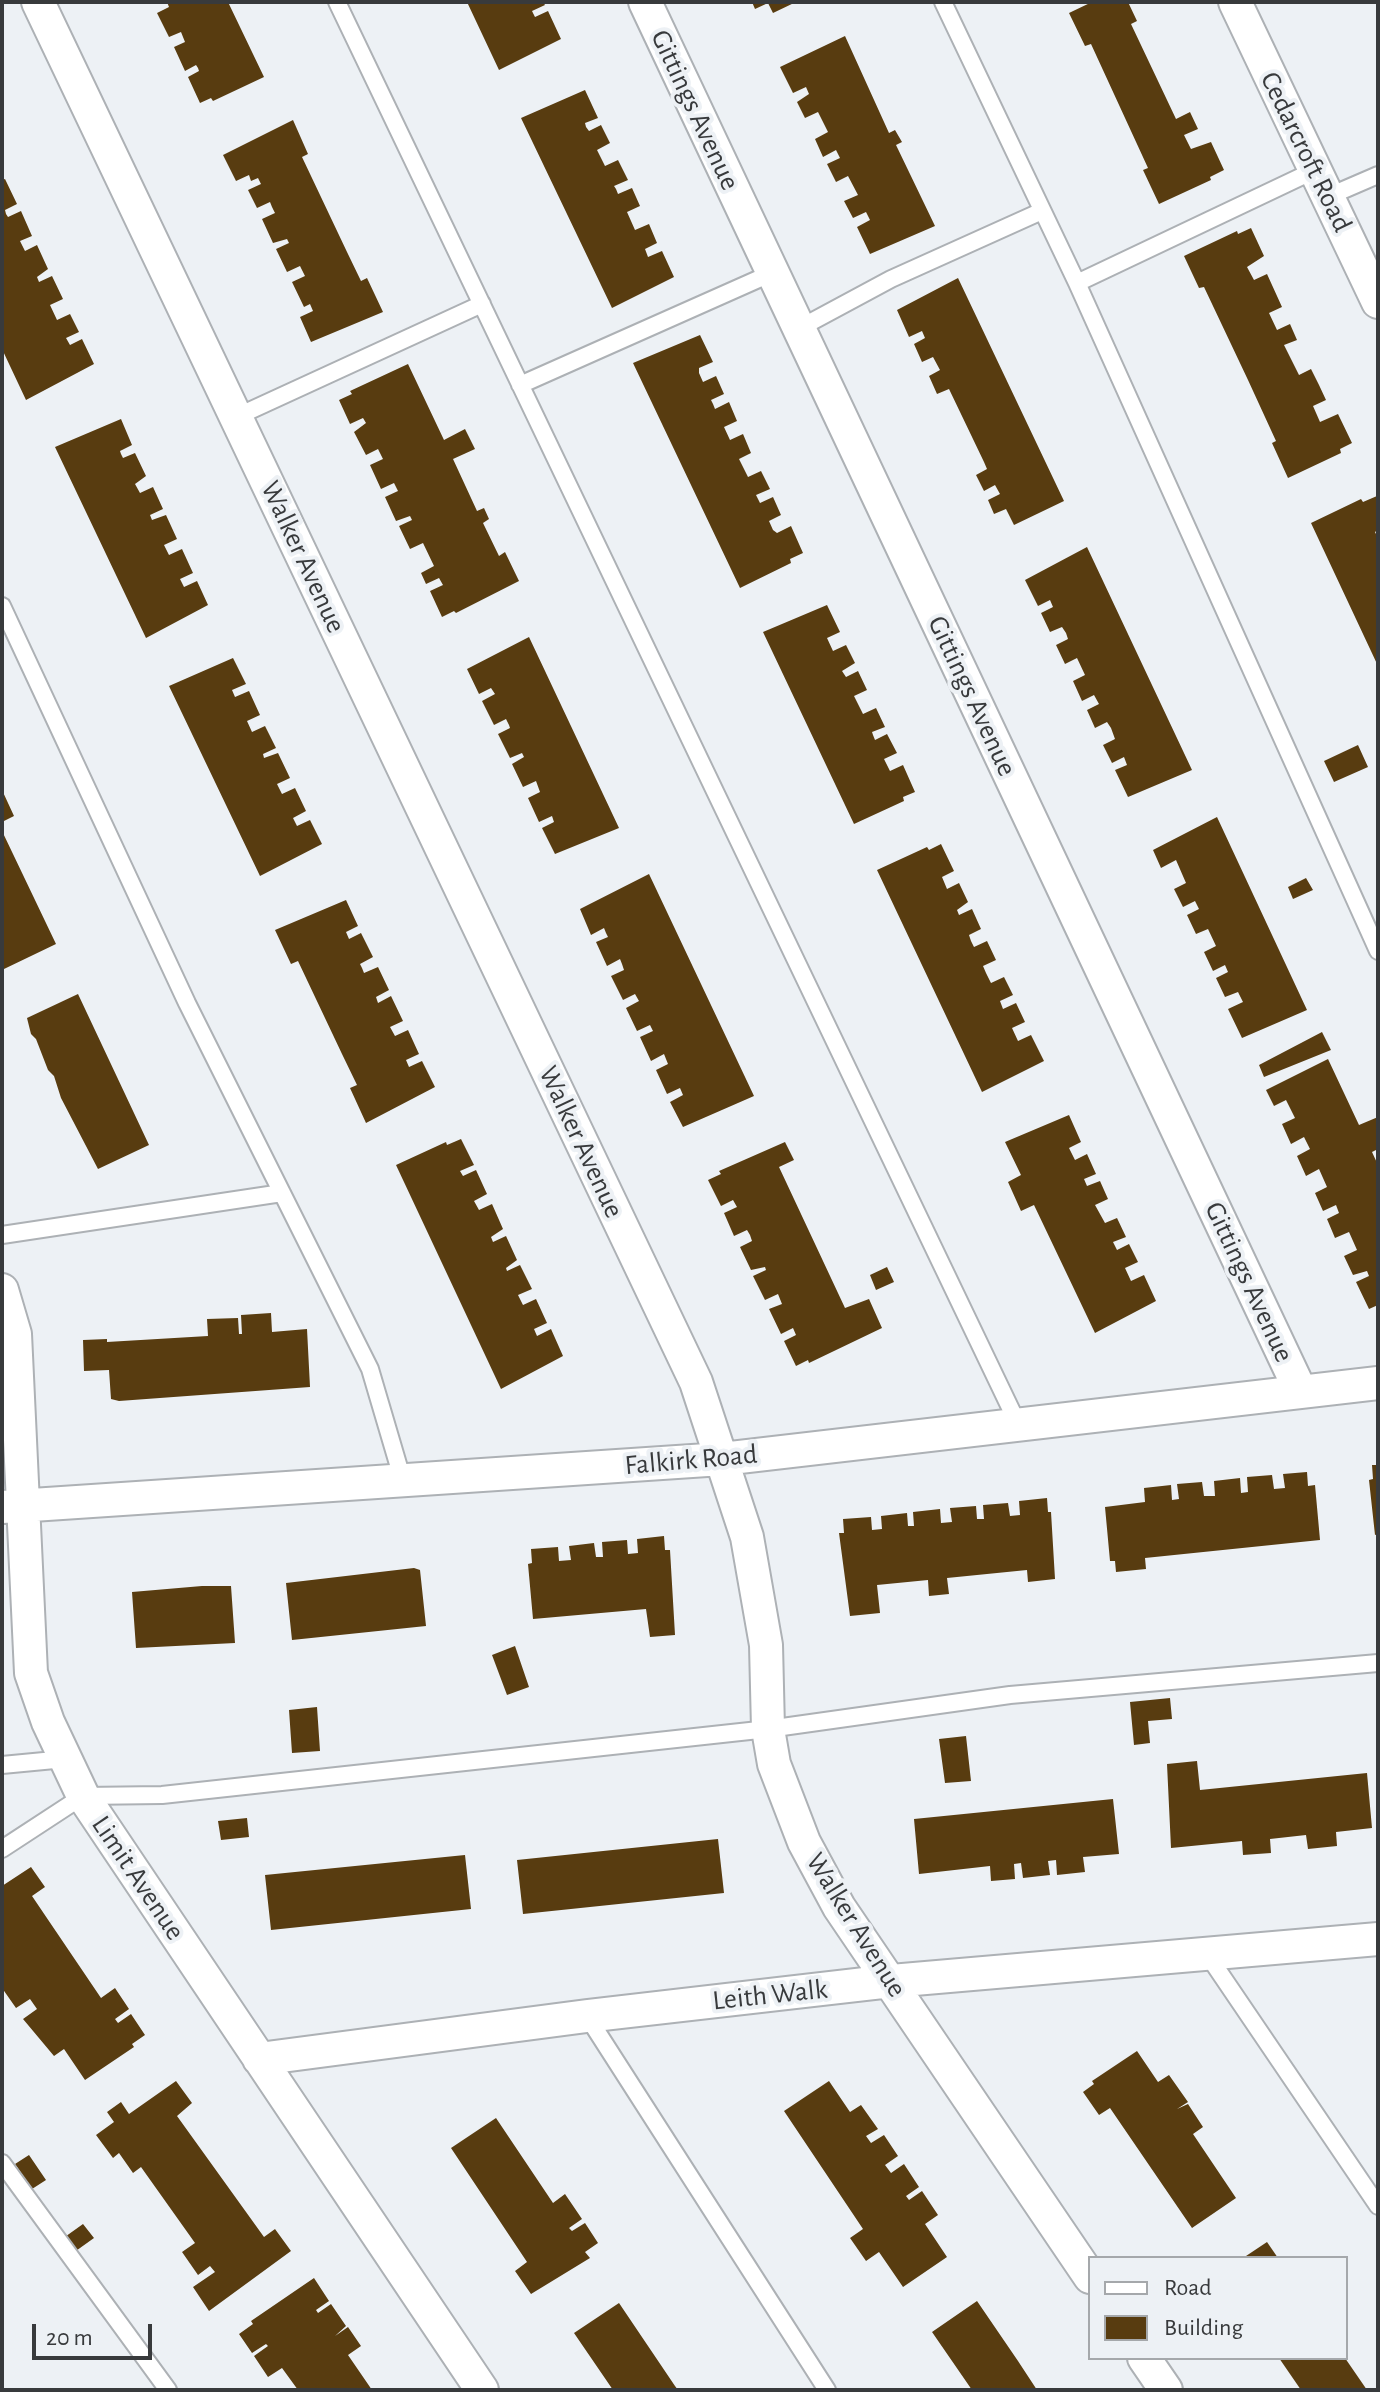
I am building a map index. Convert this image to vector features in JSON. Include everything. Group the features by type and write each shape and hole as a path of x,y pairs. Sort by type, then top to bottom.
{"street":[{"name":"Walker Avenue","path":"38,2 696,1382 747,1537 766,1645 768,1729 774,1764 804,1842 839,1907 1088,2274"},
{"name":"Gittings Avenue","path":"645,2 1300,1390"},
{"name":"Cedarcroft Road","path":"1235,2 1378,302"},
{"name":"Limit Avenue","path":"2,1290 15,1334 14,1507 31,1673 65,1759 83,1796 482,2390"},
{"name":"Falkirk Road","path":"14,1507 722,1459 1017,1422 1378,1383"},
{"name":"Leith Walk","path":"259,2059 587,2016 891,1981 1378,1939"},
{"path":"1145,2360 1166,2390"}],"lane":[{"path":"337,2 1017,1422"},
{"path":"943,2 1077,283 1378,951"},
{"path":"1077,283 1320,184 1378,175"},
{"path":"798,329 891,279 1042,211"},
{"path":"520,385 772,273"},
{"path":"236,417 482,304"},
{"path":"2,606 187,1003 370,1369 403,1481"},
{"path":"2,1235 282,1193"},
{"path":"2,1849 83,1796 162,1795 768,1729 1010,1695 1378,1663"},
{"path":"2,1765 65,1759"},
{"path":"1207,1954 1378,2206"},
{"path":"587,2016 827,2390"},
{"path":"2,2163 168,2390"}],"building":[{"path":"167,2 228,2 264,77 213,101 211,98 200,103 188,77 199,71 198,68 196,65 185,71 174,47 185,42 181,32 169,37 157,13 169,7"},
{"path":"467,2 543,2 545,5 532,11 535,17 548,11 561,39 499,70"},
{"path":"752,2 796,2 773,13 768,3 755,9"},
{"path":"1092,2 1128,2 1137,21 1131,24 1176,119 1190,112 1198,129 1184,135 1191,149 1211,142 1224,170 1210,177 1211,180 1159,204 1143,170 1148,168 1091,44 1085,46 1069,13"},
{"path":"845,36 889,133 895,130 902,142 896,145 935,226 870,254 857,227 870,220 866,212 853,218 844,201 858,195 848,176 836,182 827,164 840,158 836,150 823,157 815,139 828,132 818,112 805,118 797,102 809,94 806,87 793,93 780,67"},
{"path":"585,90 598,118 585,123 586,127 589,131 601,125 610,143 597,150 605,166 618,160 628,180 614,186 618,194 632,188 640,206 627,212 635,230 649,224 657,243 645,249 648,257 662,251 674,277 612,308 521,118"},
{"path":"293,120 308,154 302,157 361,281 367,278 383,312 311,342 300,317 313,311 310,304 304,307 292,282 305,276 300,266 287,272 276,249 289,243 287,239 273,243 262,219 275,213 270,202 257,208 248,190 261,184 258,178 251,181 249,175 236,181 223,155"},
{"path":"5,179 17,204 5,210 6,214 8,217 21,211 32,236 20,241 25,251 37,245 48,269 37,277 39,282 52,276 63,299 50,305 57,320 70,314 79,332 66,338 70,345 82,339 94,364 26,400 2,349 2,180"},
{"path":"1251,228 1264,256 1247,267 1254,280 1267,274 1282,307 1269,313 1277,330 1290,324 1297,340 1284,345 1299,375 1311,369 1326,400 1313,406 1320,422 1338,414 1352,443 1340,449 1341,453 1288,478 1272,443 1276,441 1248,380 1204,287 1199,288 1184,256 1237,231 1238,234"},
{"path":"958,278 1064,501 1014,525 1006,509 994,514 988,500 1000,494 995,485 984,491 976,475 987,469 984,462 949,389 937,394 929,376 940,370 933,357 922,362 914,344 925,338 922,331 909,337 897,310"},
{"path":"700,335 713,362 699,368 699,373 703,382 716,376 724,394 711,400 715,409 729,402 737,421 724,427 730,440 743,434 751,453 739,459 748,477 761,471 770,489 756,495 760,503 773,497 781,515 769,521 773,530 777,533 791,526 803,553 790,559 791,563 740,588 633,363"},
{"path":"408,364 444,440 465,429 475,449 453,459 477,511 484,508 489,519 483,523 499,556 505,552 519,581 442,617 430,591 443,585 439,578 426,584 421,573 434,566 423,543 410,549 399,526 412,520 410,516 396,521 385,497 398,491 394,483 381,489 370,465 383,459 378,449 366,455 354,432 366,423 363,418 350,424 339,400 352,394 350,391"},
{"path":"121,419 132,445 120,451 121,454 123,458 135,453 146,476 135,484 140,493 153,487 163,509 150,515 152,520 166,515 177,539 164,545 169,555 182,549 193,573 180,579 184,587 197,581 208,605 146,638 55,447"},
{"path":"1377,496 1378,666 1311,523 1361,499 1363,502"},
{"path":"1087,547 1192,770 1128,797 1115,770 1127,765 1124,757 1112,763 1103,745 1115,739 1111,728 1107,722 1095,728 1087,710 1099,704 1094,695 1082,701 1073,681 1085,675 1077,658 1065,664 1056,645 1068,639 1066,633 1062,627 1050,632 1041,613 1053,607 1050,600 1038,606 1025,580"},
{"path":"827,605 840,632 827,638 833,651 846,645 855,663 842,671 846,677 858,671 867,690 854,696 863,714 876,708 885,727 872,732 875,740 887,734 897,753 884,759 890,771 903,765 915,792 903,797 904,801 854,824 763,632"},
{"path":"529,637 619,828 555,854 542,828 554,822 552,816 539,822 528,798 540,792 536,781 523,787 512,764 524,757 522,753 510,758 498,734 510,728 509,725 506,719 494,725 482,701 495,694 491,688 479,694 467,669"},
{"path":"233,658 246,684 232,690 235,697 249,691 260,715 247,721 252,732 265,726 276,748 263,754 264,758 278,753 290,778 277,784 282,794 295,788 306,811 293,818 297,826 310,820 322,844 260,876 169,686"},
{"path":"1358,745 1368,767 1334,782 1324,761"},
{"path":"2,790 14,816 2,822"},
{"path":"1217,817 1307,1010 1242,1038 1228,1009 1243,1002 1238,992 1225,997 1216,978 1228,972 1225,965 1213,971 1204,952 1216,946 1208,929 1196,934 1187,915 1199,909 1195,901 1183,907 1174,889 1186,883 1176,860 1161,868 1153,850"},
{"path":"2,831 56,944 4,969 2,965"},
{"path":"941,844 954,871 942,877 947,889 959,883 968,902 957,910 959,915 972,909 981,929 969,935 971,941 974,947 987,941 996,960 983,966 986,973 991,983 1004,977 1013,995 1000,1001 1003,1009 1016,1003 1025,1022 1012,1028 1018,1041 1031,1035 1044,1061 982,1092 877,870 927,847 929,850"},
{"path":"649,874 754,1096 683,1127 670,1102 683,1095 680,1088 667,1094 656,1070 668,1064 664,1054 651,1061 640,1037 653,1031 650,1025 637,1031 626,1008 639,1001 635,994 623,1000 611,976 624,970 620,959 607,966 596,942 608,937 604,928 591,935 580,909"},
{"path":"1306,878 1313,890 1293,899 1288,887"},
{"path":"346,900 358,926 346,932 349,939 361,933 373,957 360,964 364,973 378,967 389,990 376,997 378,1003 391,996 403,1021 390,1027 395,1036 408,1030 419,1054 406,1060 409,1067 422,1061 435,1087 366,1123 350,1088 357,1085 298,961 291,964 275,930"},
{"path":"78,994 149,1145 98,1169 61,1098 54,1076 31,1034 27,1018"},
{"path":"1322,1032 1331,1050 1264,1077 1259,1065"},
{"path":"1328,1059 1359,1125 1378,1117 1378,1149 1372,1152 1378,1165 1378,1305 1369,1309 1356,1282 1369,1276 1367,1271 1353,1275 1344,1256 1357,1250 1349,1232 1335,1238 1327,1219 1339,1213 1336,1205 1323,1211 1315,1193 1327,1187 1319,1169 1306,1176 1297,1156 1310,1149 1304,1137 1291,1144 1282,1124 1295,1118 1286,1100 1274,1106 1266,1090"},
{"path":"1069,1115 1081,1142 1069,1148 1075,1160 1087,1154 1096,1174 1084,1179 1087,1186 1100,1181 1108,1199 1095,1205 1105,1223 1117,1218 1126,1237 1113,1242 1117,1250 1129,1244 1138,1262 1125,1268 1131,1281 1144,1275 1156,1301 1095,1333 1034,1205 1021,1211 1008,1182 1021,1175 1005,1142"},
{"path":"461,1139 474,1165 460,1171 463,1176 476,1170 487,1194 474,1201 479,1210 492,1204 503,1229 491,1237 493,1242 506,1236 517,1260 506,1268 507,1271 520,1265 532,1289 518,1295 523,1305 536,1299 547,1323 534,1329 537,1336 551,1329 563,1356 501,1389 396,1165 446,1142 447,1145"},
{"path":"785,1142 794,1160 779,1167 845,1308 869,1299 882,1328 809,1363 808,1360 796,1366 784,1341 796,1335 793,1328 781,1334 769,1309 782,1304 778,1294 765,1300 753,1276 766,1270 765,1267 751,1270 740,1247 752,1241 750,1235 747,1230 734,1236 724,1213 737,1207 733,1200 721,1206 708,1180 721,1174 719,1171"},
{"path":"887,1267 894,1282 876,1290 870,1275"},
{"path":"271,1313 272,1332 307,1329 310,1387 119,1401 111,1399 109,1370 84,1371 83,1340 107,1339 107,1342 208,1336 207,1319 238,1318 239,1334 242,1334 241,1315"},
{"path":"1372,1465 1378,1465 1378,1534 1375,1535 1369,1480 1373,1479"},
{"path":"1307,1472 1308,1486 1315,1485 1320,1540 1145,1558 1146,1569 1116,1572 1115,1561 1110,1561 1105,1507 1145,1502 1144,1488 1171,1485 1172,1500 1179,1499 1177,1484 1202,1482 1204,1496 1215,1496 1214,1481 1240,1478 1241,1493 1248,1492 1247,1477 1272,1475 1274,1489 1285,1488 1283,1474"},
{"path":"1047,1498 1048,1512 1051,1512 1055,1579 1028,1582 1027,1570 947,1578 949,1594 929,1596 928,1580 877,1585 880,1613 850,1616 839,1533 844,1533 843,1519 871,1517 872,1530 882,1529 881,1516 907,1513 908,1526 914,1526 913,1512 940,1509 941,1523 952,1522 950,1508 976,1506 977,1519 984,1519 983,1505 1008,1503 1010,1516 1020,1515 1019,1501"},
{"path":"664,1536 665,1550 670,1550 675,1635 650,1637 646,1609 533,1619 528,1564 532,1563 531,1549 558,1547 559,1561 571,1560 569,1546 594,1543 596,1557 603,1557 602,1542 627,1540 628,1554 638,1553 637,1539"},
{"path":"414,1568 420,1570 426,1626 292,1640 286,1583"},
{"path":"231,1586 235,1643 136,1648 132,1592"},
{"path":"515,1646 529,1687 507,1695 492,1655"},
{"path":"1170,1698 1172,1719 1148,1721 1150,1743 1134,1745 1130,1702"},
{"path":"317,1707 320,1751 292,1753 289,1710"},
{"path":"966,1736 971,1781 945,1783 939,1739"},
{"path":"1197,1761 1200,1790 1367,1773 1372,1828 1336,1832 1337,1846 1308,1849 1306,1835 1270,1839 1271,1853 1243,1855 1242,1841 1171,1848 1167,1764"},
{"path":"1113,1799 1119,1854 1083,1857 1085,1872 1057,1875 1056,1860 1048,1861 1050,1875 1023,1878 1021,1863 1014,1864 1015,1879 991,1881 990,1866 919,1874 914,1819"},
{"path":"247,1818 249,1837 221,1840 218,1821"},
{"path":"718,1839 724,1893 523,1914 517,1860"},
{"path":"465,1855 471,1909 271,1930 265,1875"},
{"path":"31,1867 45,1887 32,1896 101,1998 115,1988 129,2009 115,2019 118,2023 131,2014 145,2035 132,2044 134,2047 85,2080 64,2049 54,2056 23,2019 37,2009 30,1999 16,2008 2,1988 2,1886"},
{"path":"1137,2051 1158,2082 1169,2075 1188,2102 1177,2109 1188,2104 1203,2127 1193,2134 1236,2198 1192,2228 1110,2108 1099,2115 1083,2092 1094,2084 1092,2081"},
{"path":"176,2081 192,2103 177,2116 264,2237 275,2229 291,2251 209,2311 193,2287 215,2272 210,2266 198,2275 182,2252 195,2243 141,2167 133,2173 119,2153 113,2158 96,2135 114,2122 107,2112 121,2102 129,2114"},
{"path":"829,2081 850,2112 861,2105 878,2129 866,2136 871,2143 884,2135 898,2156 885,2165 891,2173 904,2164 919,2187 906,2196 909,2200 922,2191 938,2215 925,2224 947,2257 903,2287 879,2252 866,2261 850,2238 863,2229 784,2111"},
{"path":"496,2118 553,2203 565,2194 582,2219 569,2228 572,2231 585,2223 598,2243 585,2252 590,2258 531,2294 515,2271 527,2262 451,2148"},
{"path":"29,2155 46,2180 32,2189 15,2164"},
{"path":"83,2224 94,2238 73,2253 62,2239"},
{"path":"1267,2242 1277,2256 1246,2256"},
{"path":"314,2278 329,2301 316,2310 318,2313 331,2304 346,2326 335,2336 348,2327 361,2346 348,2355 372,2390 298,2390 282,2368 268,2377 254,2356 268,2346 266,2344 252,2353 239,2334 253,2324 251,2321"},
{"path":"977,2301 1037,2390 972,2390 932,2332"},
{"path":"619,2303 678,2390 613,2390 574,2333"},
{"path":"1280,2360 1346,2360 1367,2390 1301,2390"}]}
